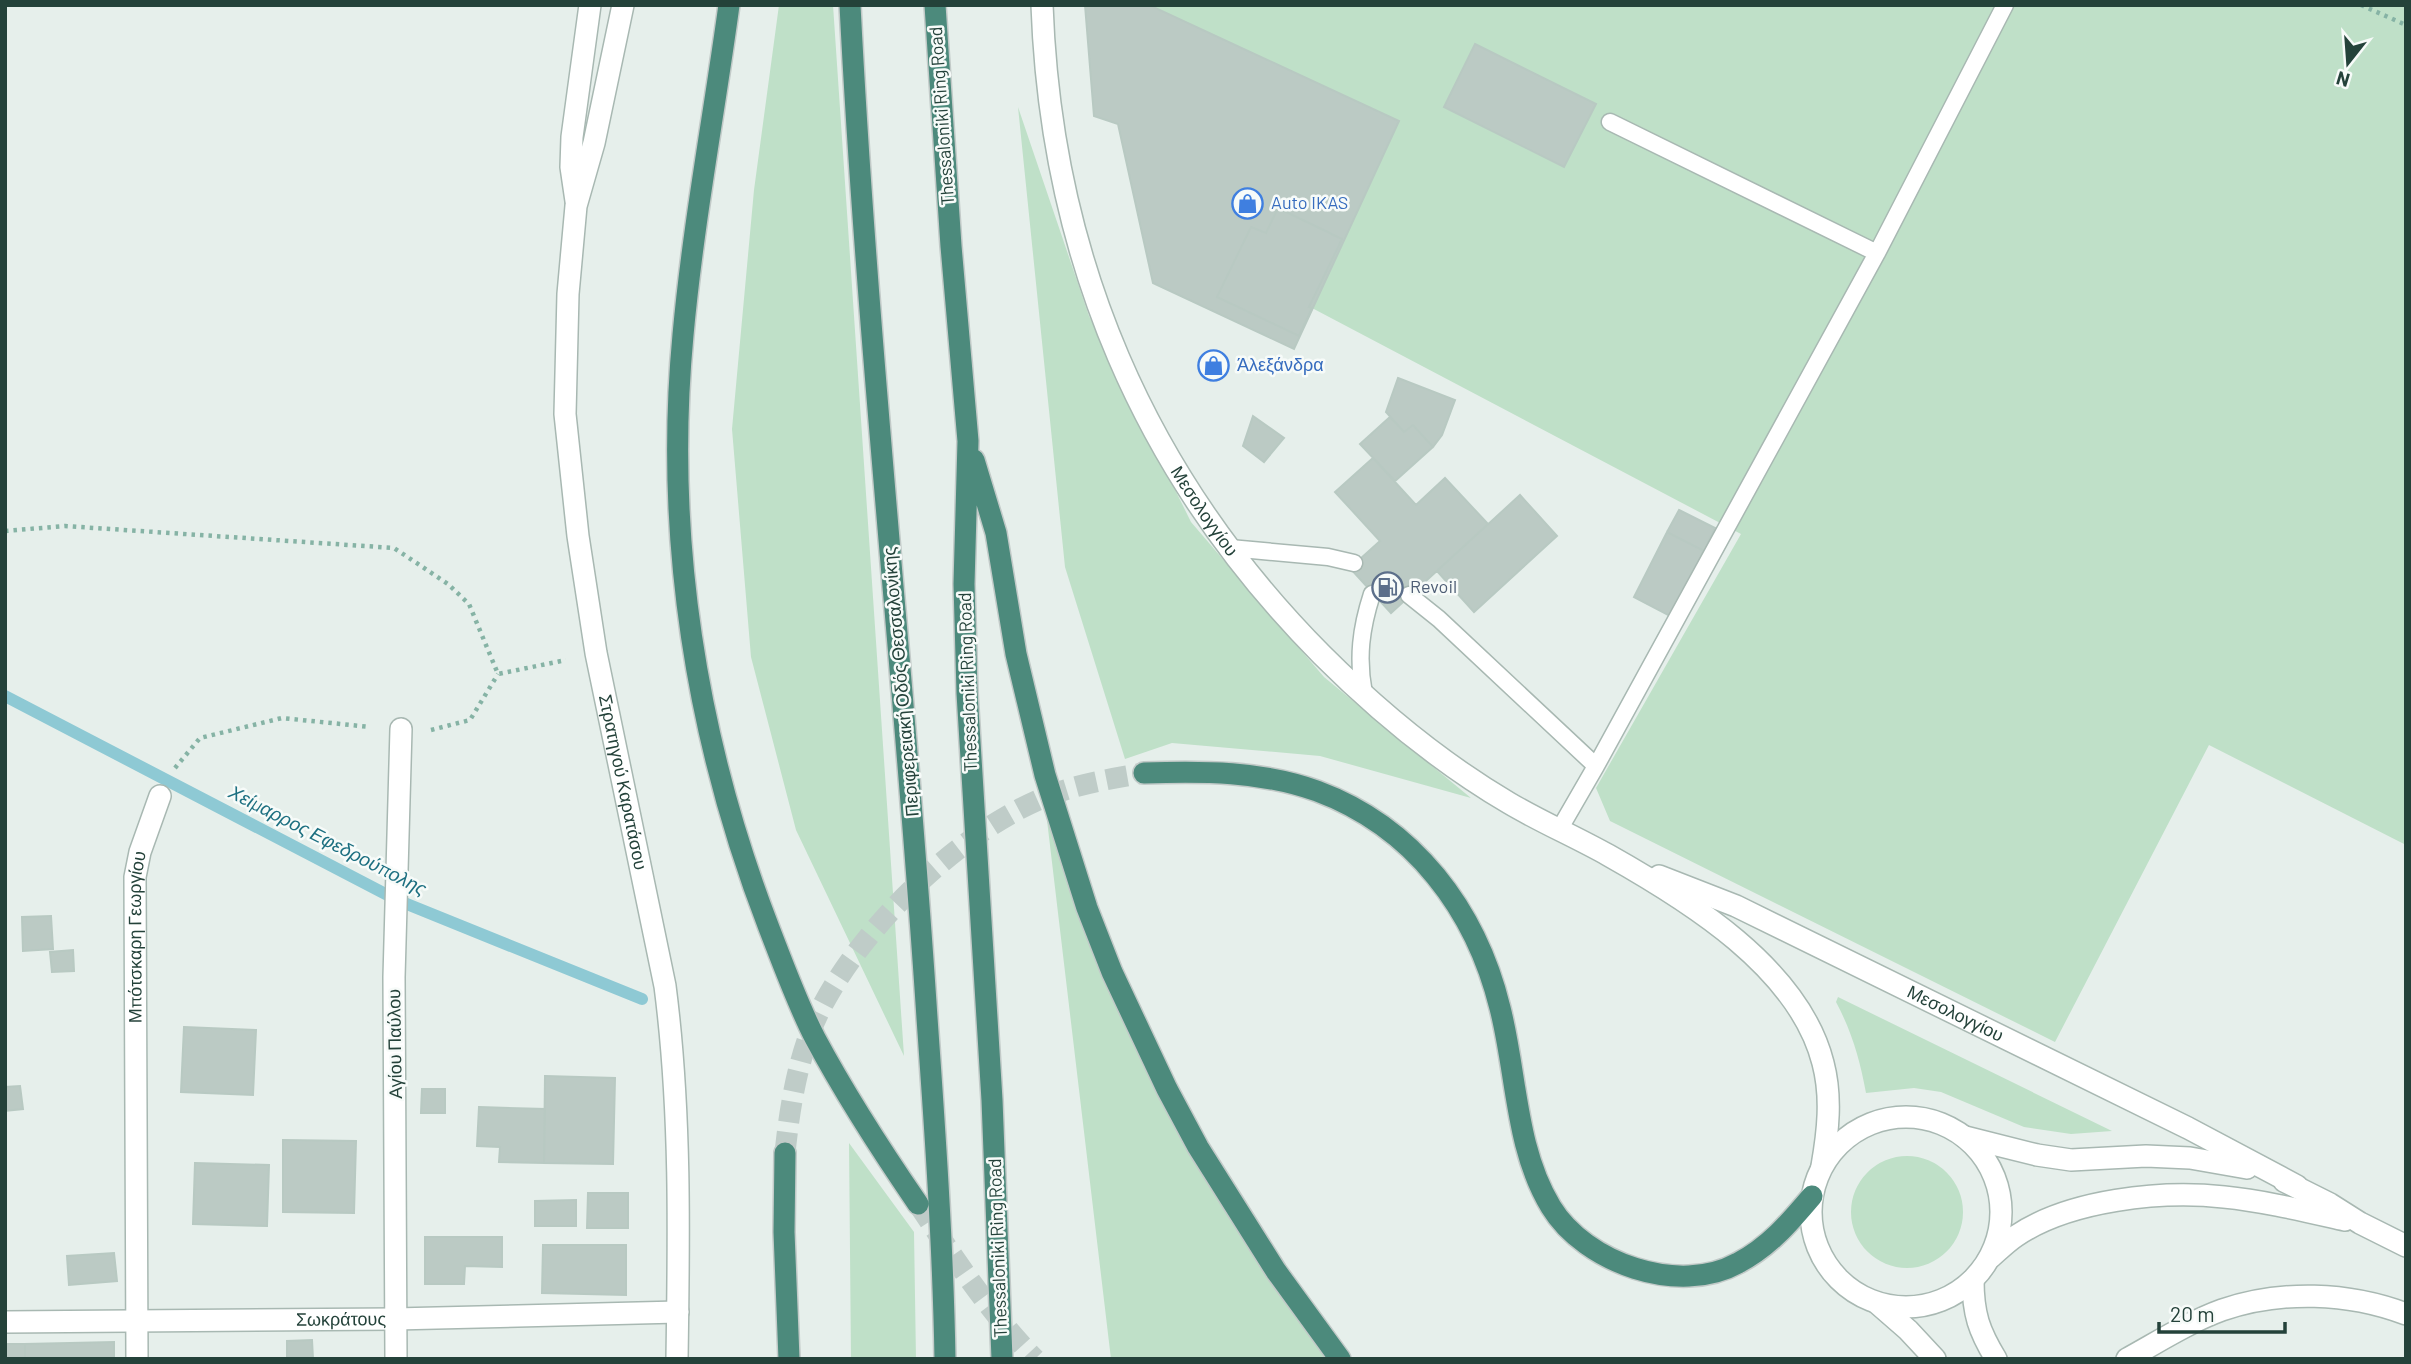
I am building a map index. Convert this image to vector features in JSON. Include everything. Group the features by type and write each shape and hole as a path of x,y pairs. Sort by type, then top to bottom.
{"highway":[{"path":"729,5 682,337 679,488 682,556 693,651 713,759 728,812 748,874 783,963 814,1035 846,1093 918,1203"},
{"name":"Περιφερειακή Οδός Θεσσαλονίκης","path":"849,5 867,288 911,786 933,1107 945,1359"},
{"name":"Thessaloniki Ring Road","path":"935,5 950,233 968,442 964,584 967,693 992,1100 1002,1359"},
{"path":"968,442 996,533 1016,654 1045,775 1087,908 1112,972 1167,1089 1198,1147 1276,1271 1340,1359"},
{"path":"1144,772 1241,774 1317,791 1350,806 1390,831 1423,862 1450,891 1487,964 1501,1009 1525,1143 1538,1180 1552,1208 1569,1230 1589,1247 1640,1270 1668,1275 1702,1275 1736,1265 1759,1250 1787,1227 1812,1196"},
{"path":"785,1153 784,1232 789,1359"}],"street":[{"path":"576,206 571,167 572,137 590,5"},
{"path":"576,206 592,151 623,5"},
{"name":"Μεσολογγίου","path":"1042,5 1049,109 1074,230 1100,311 1136,397 1189,490 1230,548 1275,603 1364,694 1457,769 1509,803 1559,830 1609,855 1736,906 2188,1128 2360,1223 2406,1245"},
{"name":"Στρατηγού Καρατάσου","path":"576,206 568,306 565,414 578,536 596,653 665,986 671,1033 677,1154 677,1359"},
{"name":"Αγίου Παύλου","path":"396,1359 394,977 401,729"},
{"name":"Μπότσκαρη Γεωργίου","path":"137,1359 135,877 140,852 160,796"},
{"name":"Μεσολογγίου","path":"1609,855 1727,932 1766,966 1790,994 1814,1036 1823,1062 1829,1097 1828,1129 1822,1166"},
{"path":"1877,1303 1902,1307 1928,1305 1952,1296 1973,1280 1989,1259 1998,1238 2001,1216 1999,1193 1992,1171 1980,1152 1964,1136 1940,1123 1913,1117 1886,1119 1860,1129 1839,1145 1822,1166 1812,1196 1811,1223 1818,1249 1833,1273 1853,1291 1877,1303 1908,1330 1935,1359"},
{"name":"Μεσολογγίου","path":"1964,1136 2037,1155 2071,1160 2146,1156 2232,1164 2297,1186"},
{"name":"Μεσολογγίου","path":"1989,1259 2015,1236 2036,1224 2096,1205 2137,1198 2222,1196 2360,1223"},
{"path":"1973,1280 1973,1306 1980,1332 1996,1359"},
{"path":"2127,1359 2223,1310 2269,1299 2312,1296 2357,1299 2406,1314"},
{"name":"Σωκράτους","path":"5,1322 395,1319 678,1312"}],"lane":[{"path":"1559,830 1877,253 2005,5"},
{"path":"1610,122 1877,253"},
{"path":"1230,548 1328,557 1354,563"},
{"path":"1364,694 1359,668 1360,636 1373,594"},
{"path":"1409,595 1439,619 1596,766"}],"path":[{"path":"2361,5 2406,25"},
{"path":"5,531 65,526 394,548 448,584 470,604 498,674"},
{"path":"160,796 166,780 200,738 282,718 437,730 470,720 498,674 596,653"}],"green space":[{"path":"779,5 833,5 904,1056 796,830 751,657 732,429 754,190"},
{"path":"1149,5 2406,5 2406,845 2209,745 2055,1042 1610,821 1596,788 1741,534 1312,308 1399,121"},
{"path":"1018,107 1089,316 1191,522 1324,677 1471,798 1320,756 1172,743 1125,759 1065,567"},
{"path":"1044,795 1175,1112 1349,1359 1111,1359"},
{"path":"1838,997 2112,1131 2071,1134 2024,1127 1941,1092 1914,1088 1866,1093 1855,1046 1836,1002"},
{"path":"849,1143 914,1232 916,1359 851,1359"},
{"path":"1907,1156 1928,1161 1946,1173 1958,1191 1963,1212 1958,1233 1946,1251 1928,1263 1907,1268 1886,1263 1868,1251 1856,1233 1851,1212 1856,1191 1868,1173 1886,1161"}],"building":[{"name":"Auto IKAS","path":"1085,5 1149,5 1399,121 1294,349 1153,283 1118,124 1094,116"},
{"path":"1475,44 1596,104 1564,167 1444,107"},
{"path":"1278,208 1342,239 1309,307 1312,308 1299,336 1217,297 1251,227 1266,233"},
{"path":"1398,378 1455,400 1442,435 1433,447 1413,425 1404,432 1386,412"},
{"path":"1253,416 1284,438 1264,462 1243,446"},
{"path":"1390,417 1404,432 1413,425 1433,447 1395,481 1360,444"},
{"path":"1373,458 1416,505 1445,478 1488,524 1391,613 1350,568 1380,541 1335,492"},
{"path":"1520,495 1557,536 1474,612 1437,571"},
{"path":"1679,510 1715,528 1704,551 1667,532"},
{"path":"1667,532 1704,551 1670,616 1634,597"},
{"path":"51,916 53,949 23,951 22,917"},
{"path":"73,950 74,971 52,972 50,952"},
{"path":"184,1027 256,1030 253,1095 181,1092"},
{"path":"545,1076 615,1078 613,1164 544,1163"},
{"path":"20,1086 23,1109 5,1111 5,1087"},
{"path":"422,1089 445,1089 445,1113 421,1113"},
{"path":"479,1107 545,1109 544,1163 499,1162 500,1147 477,1146"},
{"path":"283,1140 356,1141 354,1213 283,1212"},
{"path":"195,1163 269,1165 267,1226 193,1224"},
{"path":"588,1193 628,1193 628,1228 587,1228"},
{"path":"576,1200 576,1226 535,1226 535,1201"},
{"path":"425,1237 502,1237 502,1267 465,1266 464,1284 425,1284"},
{"path":"543,1245 626,1245 626,1295 542,1293"},
{"path":"114,1253 117,1281 69,1285 67,1256"},
{"path":"312,1340 313,1359 287,1359 287,1341"},
{"path":"114,1342 114,1359 25,1359 25,1344"},
{"path":"5,1344 25,1344 25,1359 5,1359"}],"waterway":[{"name":"Χείμαρρος Εφεδρούπολης","path":"5,696 397,900 642,999"}],"tunnel":[{"path":"785,1153 799,1066 808,1038 825,1002 848,964 876,927 909,892 982,832 1019,809 1067,789 1144,773"},
{"path":"918,1204 987,1304 1035,1359"}],"place":[{"name":"Auto IKAS","path":"1248,203"},
{"name":"Άλεξάνδρα","path":"1214,365"},
{"name":"Revoil","path":"1387,587"}]}
